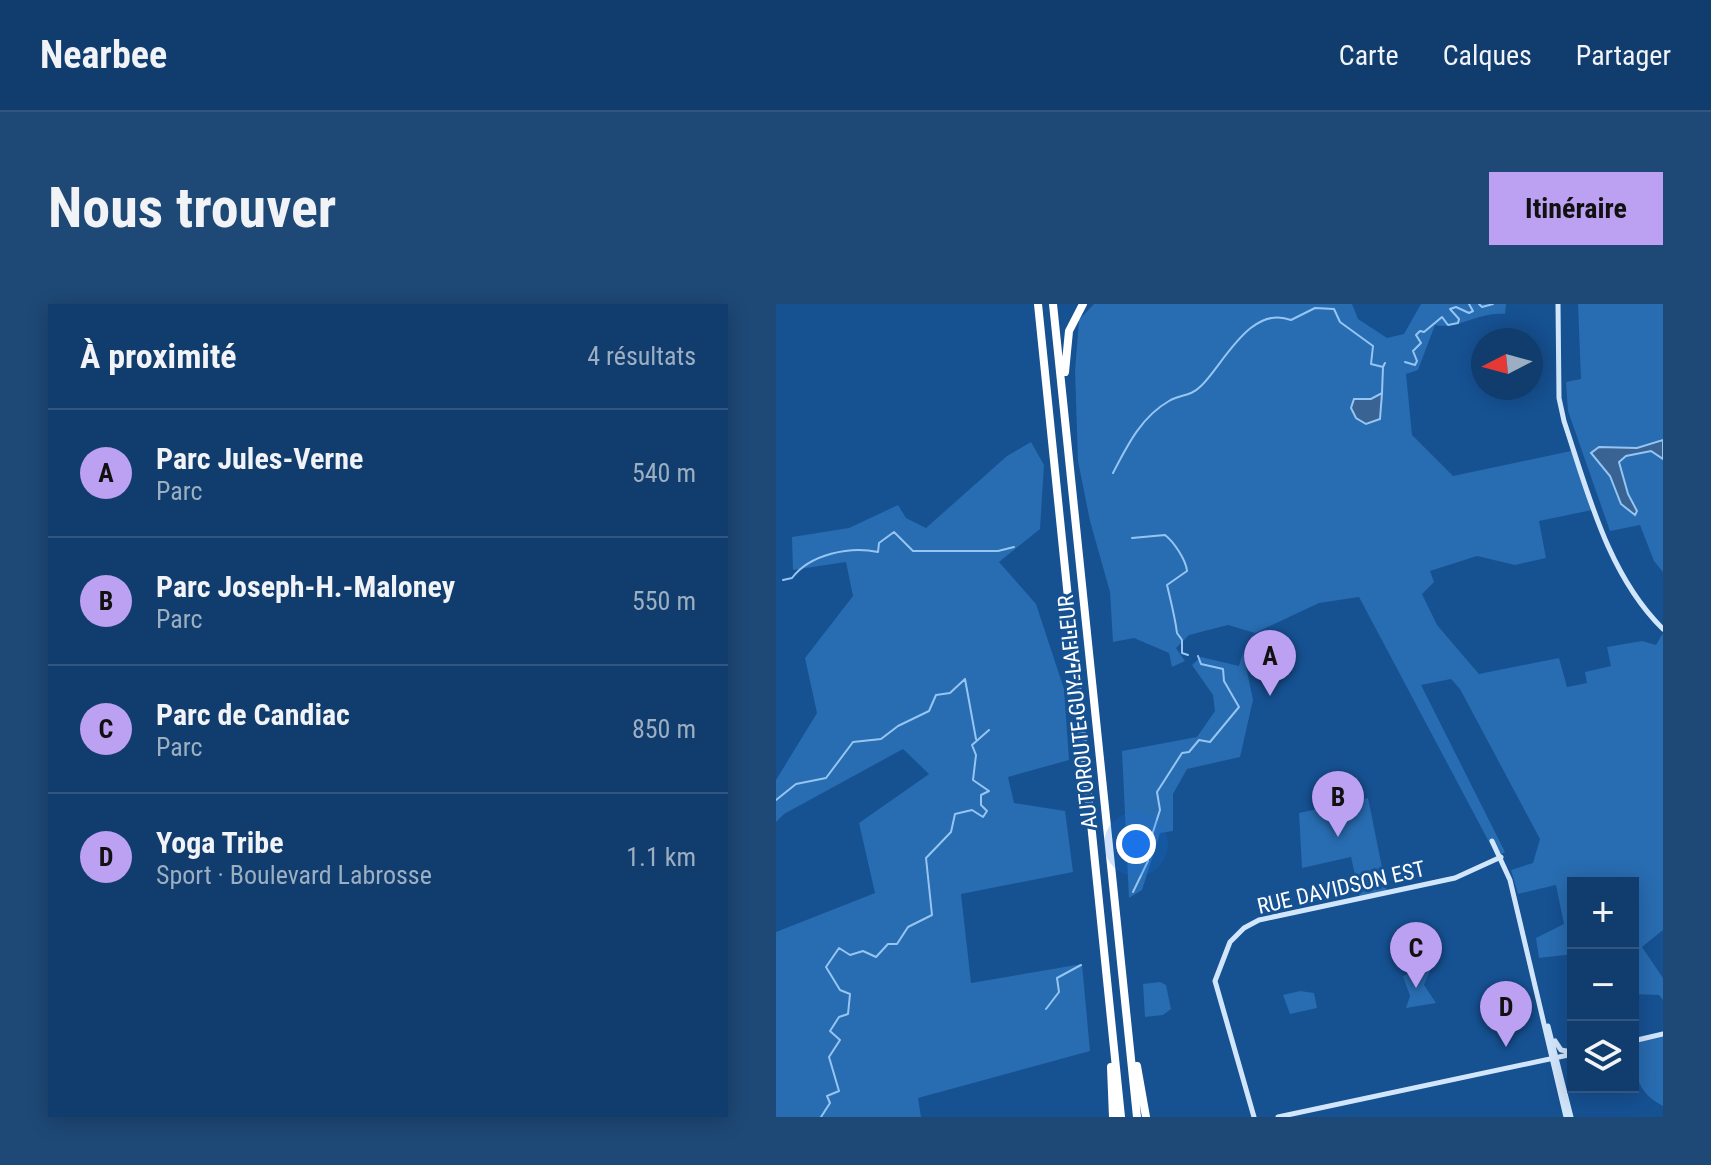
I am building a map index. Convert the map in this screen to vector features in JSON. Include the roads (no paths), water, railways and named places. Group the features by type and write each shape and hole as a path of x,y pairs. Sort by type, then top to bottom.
{"highway":[{"name":"AUTOROUTE GUY-LAFLEUR","path":"1038,304 1121,1117"},
{"name":"AUTOROUTE GUY-LAFLEUR","path":"1053,304 1137,1117"},
{"path":"1066,429 1066,348 1071,324 1083,304"},
{"path":"1111,1018 1113,1117"},
{"path":"1128,1022 1146,1117"}],"street":[{"path":"1558,304 1559,398 1564,421 1620,573 1636,599 1663,629"},
{"path":"1492,841 1510,880 1568,1117"},
{"name":"RUE DAVIDSON EST","path":"1254,1117 1215,981 1220,961 1235,936 1264,919 1461,876 1501,857"},
{"path":"1639,1040 1663,1034"},
{"path":"1550,1035 1559,1048 1567,1051"},
{"path":"1531,1063 1546,1055 1550,1035"},
{"path":"1278,1117 1567,1054"},
{"path":"1560,1079 1562,1063 1567,1058"},
{"path":"1531,1063 1549,1064 1560,1079"}],"waterway":[{"path":"1405,362 1415,365 1417,361 1413,351 1421,343 1416,335 1420,331 1424,332 1442,317 1448,325 1458,323 1459,319 1450,309 1456,307 1469,313 1473,311 1469,304"},
{"path":"1479,304 1482,307 1493,304"},
{"path":"1113,473 1150,415 1169,401 1197,390 1239,339 1263,321 1276,317 1291,320 1315,308 1334,309 1340,322 1373,346 1371,364 1383,367 1385,363"},
{"path":"1382,393 1383,367"},
{"path":"783,580 792,578 809,563 831,554 855,550 878,552 879,543 894,532 913,551 998,551 1014,547"},
{"path":"1132,538 1165,535 1182,557 1187,571 1167,585 1177,633 1182,640 1182,653 1188,655"},
{"path":"1133,892 1148,861 1147,850 1154,844 1152,835 1160,810 1157,792 1182,753 1189,752 1199,740 1210,742 1239,707 1224,681 1223,669 1201,664 1198,656"},
{"path":"776,800 796,784 826,778 853,742 881,739 898,726 929,711 936,695 950,693 965,679 976,739"},
{"path":"821,1117 830,1103 827,1096 839,1091 829,1057 840,1040 830,1031 839,1017 848,1014 850,994 840,990 826,967 839,948 850,955 863,951 876,957 888,944 897,944 908,927 932,915 926,858 951,832 955,814 972,810 983,817 987,811 981,805 981,795 989,791 973,780 976,755 972,745 989,730"},
{"path":"1046,1009 1059,992 1057,978 1081,965"}],"place":[{"name":"Parc Jules-Verne","path":"1270,696"},
{"name":"Parc Joseph-H.-Maloney","path":"1338,837"},
{"name":"Parc de Candiac","path":"1416,988"},
{"name":"Yoga Tribe","path":"1506,1047"}]}
